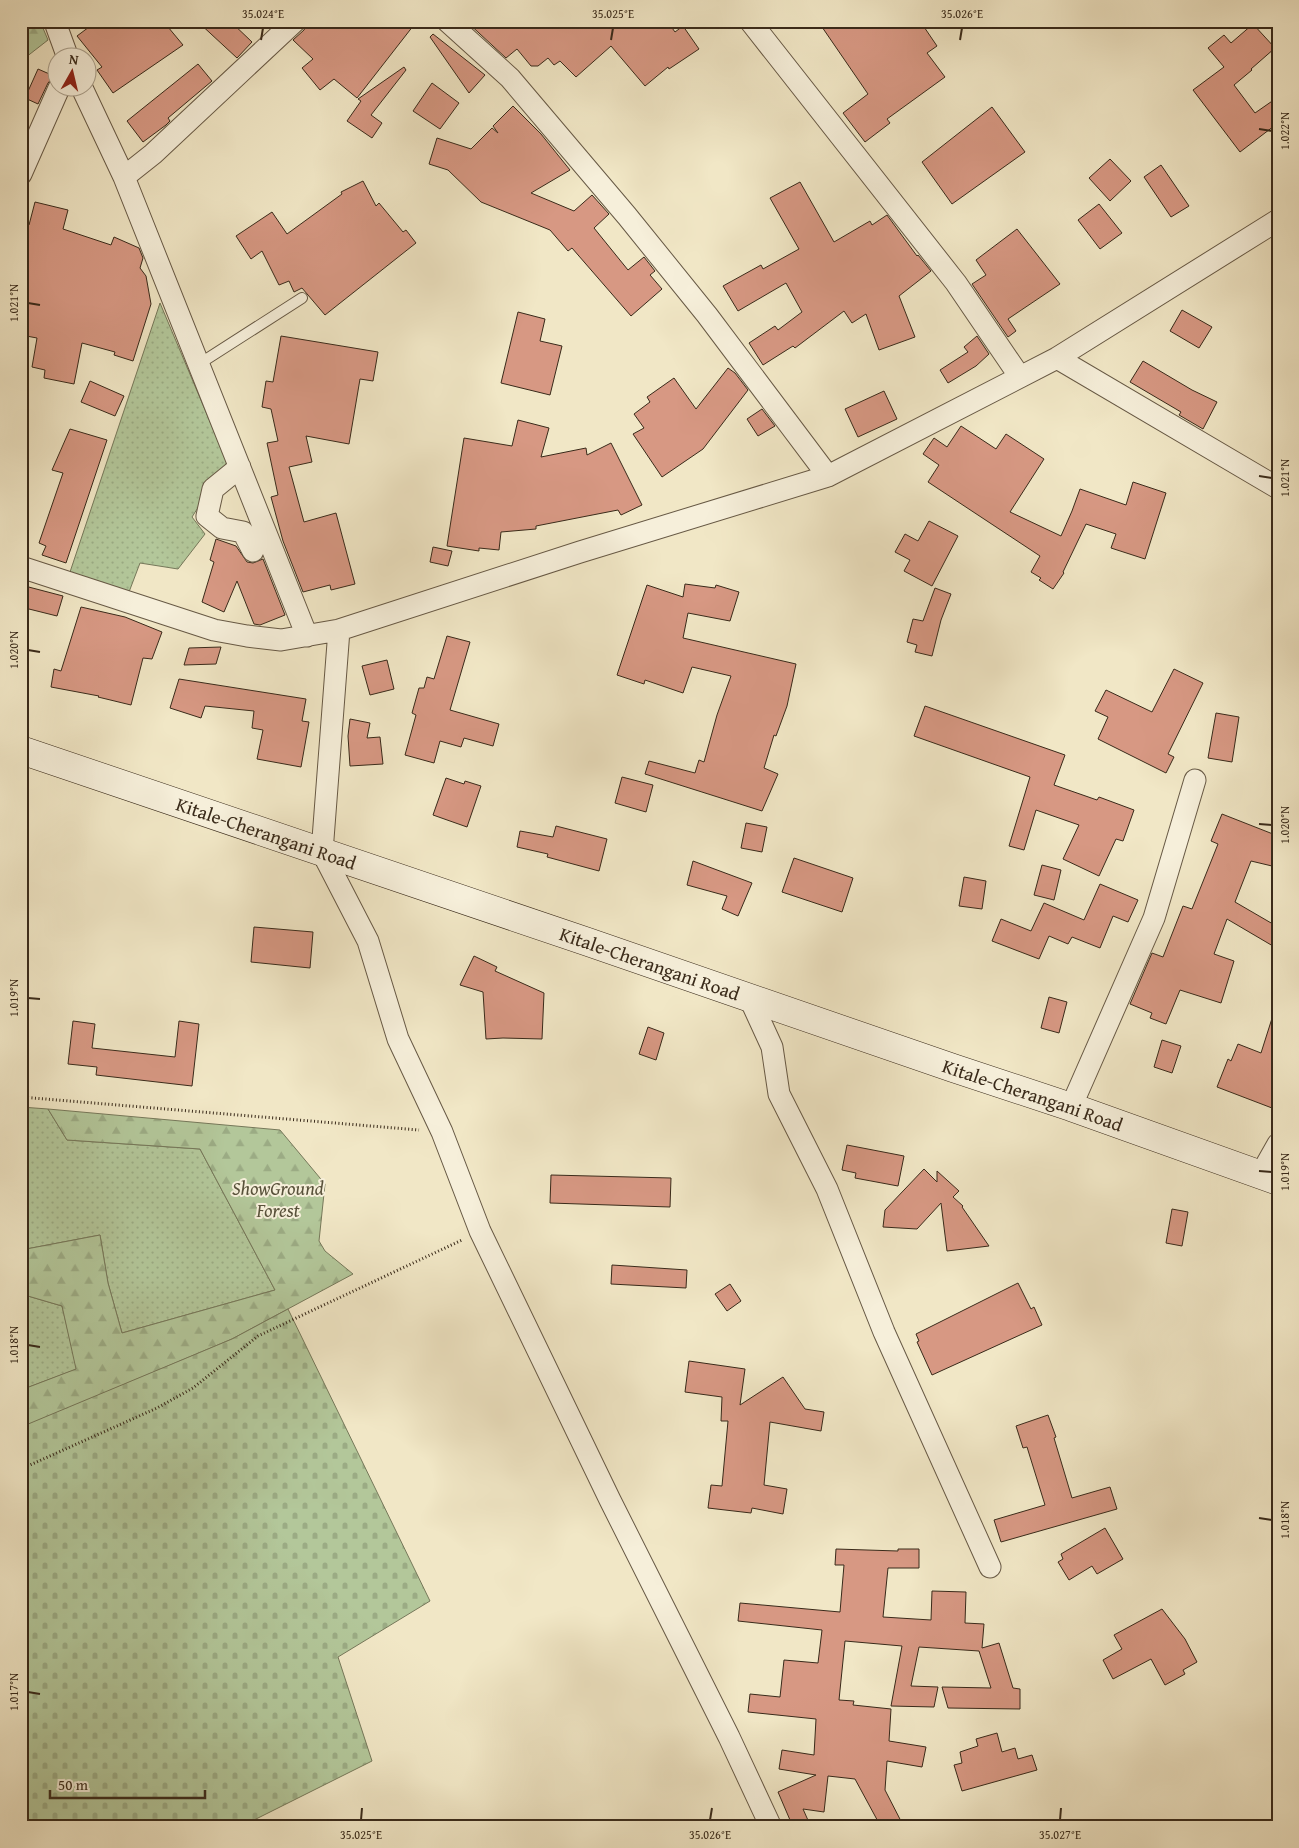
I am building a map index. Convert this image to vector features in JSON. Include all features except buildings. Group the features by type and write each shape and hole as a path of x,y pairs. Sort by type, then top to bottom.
{"main road":[{"name":"Kitale-Cherangani Road","path":"21,750 1071,1107 1269,1178"}],"street":[{"path":"124,177 153,154 294,21"},
{"path":"447,21 510,78 627,216 707,315 828,476"},
{"path":"750,21 956,283 1020,377"},
{"path":"57,22 65,48"},
{"path":"21,174 55,98"},
{"path":"87,98 124,177 307,636"},
{"path":"21,567 214,630 281,640 340,630 580,552 828,476 1057,358 1278,220"},
{"path":"1057,358 1278,488"},
{"path":"240,467 212,489 207,516 222,528 243,532 254,551"},
{"path":"340,630 322,852 368,941 398,1039 442,1132 480,1231 610,1500 729,1736 771,1827"},
{"path":"1071,1107 1154,918 1195,780"},
{"path":"750,999 772,1047 779,1094 828,1189 884,1332 990,1567"},
{"path":"1269,1178 1278,1144"}],"lane":[{"path":"199,364 302,298"}],"path":[{"path":"21,1097 442,1132"},
{"path":"21,1469 157,1408 193,1388 258,1336 480,1231"}],"green space":[{"path":"21,21 40,21 48,40 21,61"},
{"path":"160,303 227,462 192,517 205,534 178,569 140,563 129,592 68,578"},
{"path":"21,1107 48,1109 67,1140 200,1149 275,1290 122,1333 108,1283 100,1235 21,1250"},
{"name":"ShowGround Forest","path":"48,1109 280,1130 325,1184 319,1241 325,1251 353,1274 232,1339 21,1428 21,1390 76,1369 62,1306 21,1294 21,1250 100,1235 108,1283 122,1333 275,1290 200,1149 67,1140"},
{"path":"21,1294 62,1306 77,1369 21,1390"},
{"path":"288,1309 430,1601 338,1657 372,1761 240,1827 21,1827 21,1427 232,1339"}]}
